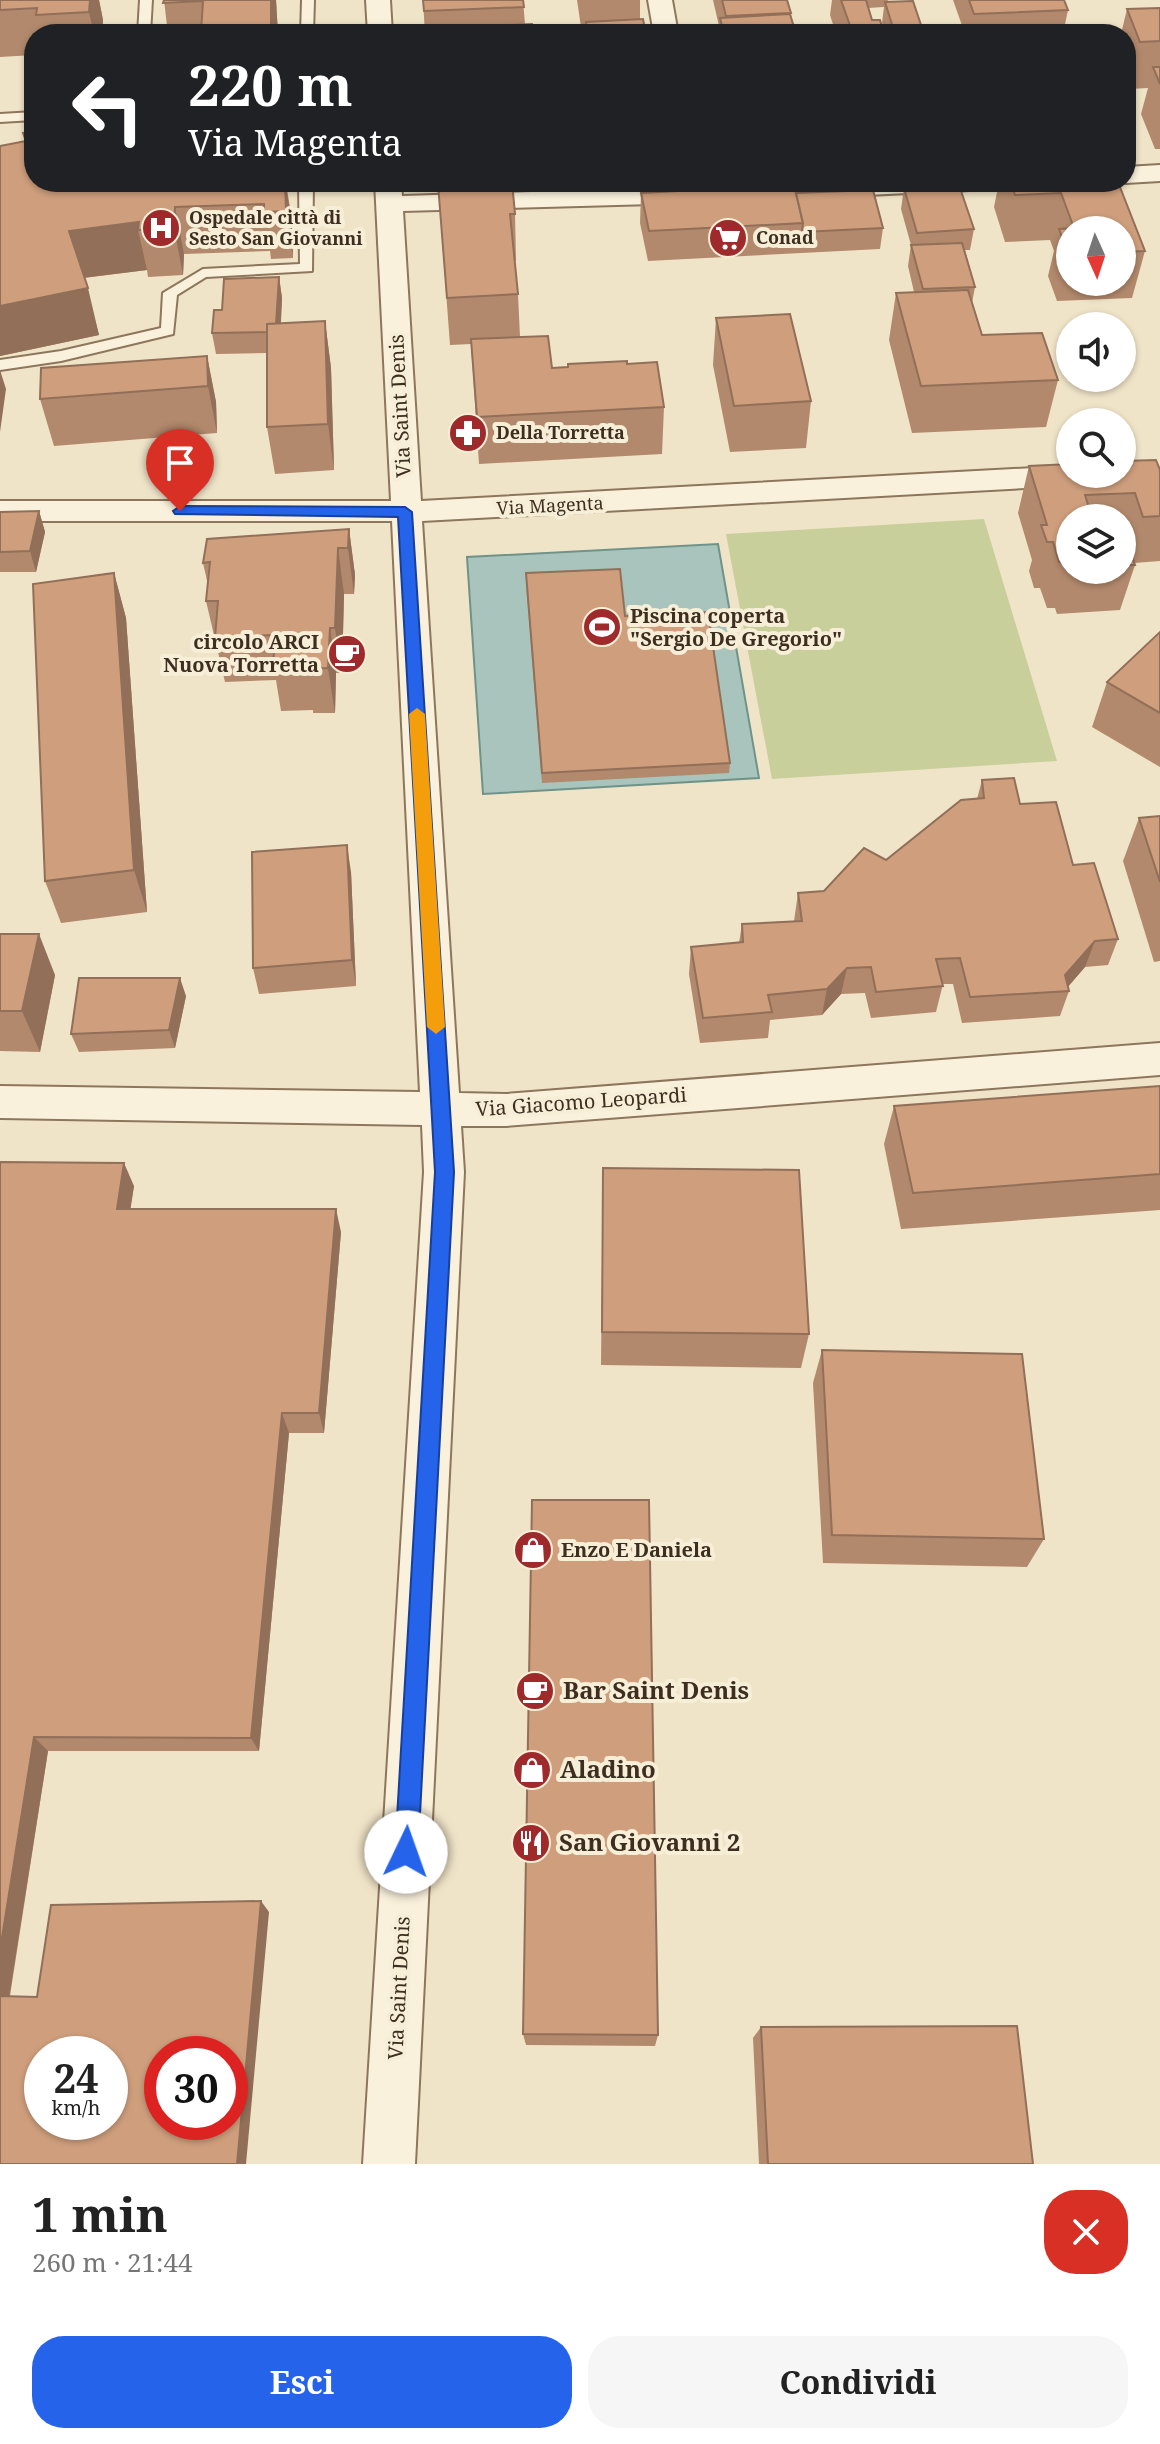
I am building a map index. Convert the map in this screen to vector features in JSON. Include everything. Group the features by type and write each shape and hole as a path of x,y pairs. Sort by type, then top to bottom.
{"street":[{"path":"378,0 379,24"},
{"path":"660,0 664,24"},
{"path":"1136,174 1160,173"},
{"path":"389,193 548,192"},
{"name":"Via Saint Denis","path":"389,193 444,1172 389,2164"},
{"name":"Via Magenta","path":"0,511 405,512 1056,476"},
{"name":"Via Giacomo Leopardi","path":"0,1102 506,1110 1160,1059"}],"lane":[{"path":"145,24 146,0"},
{"path":"307,24 308,0"},
{"path":"0,118 24,117"},
{"path":"0,365 61,356 168,331 170,293 203,273 307,268 306,192"}],"green space":[{"path":"984,519 1057,761 772,779 726,534"}],"water":[{"name":"Piscina coperta \"Sergio De Gregorio\"","path":"718,544 759,778 483,794 467,557"}],"building":[{"path":"0,0 90,0 89,12 36,15 37,8 0,10"},
{"path":"164,0 271,0 271,24 202,24 203,1 163,3"},
{"path":"423,0 523,0 524,7 424,11"},
{"path":"722,0 787,0 791,13 726,16"},
{"path":"841,0 866,0 872,20 880,20 881,24 849,24"},
{"path":"969,0 1064,0 1068,10 974,14"},
{"path":"913,1 921,24 892,24 885,2"},
{"path":"1160,8 1160,41 1140,42 1136,24 1133,24 1127,9"},
{"path":"790,14 793,24 722,24 720,18"},
{"path":"643,19 644,24 586,24"},
{"path":"1153,67 1160,67 1160,84"},
{"path":"24,141 24,192 285,192 286,211 264,212 264,204 175,207 174,228 138,230 139,222 69,231 88,288 0,306 0,146"},
{"path":"439,192 513,192 515,214 510,214 518,294 447,298"},
{"path":"796,192 803,223 649,231 641,193"},
{"path":"874,192 883,228 802,232 796,193"},
{"path":"905,192 961,192 974,229 917,233"},
{"path":"1014,192 1122,192 1131,216 1070,216 1061,193 1015,195"},
{"path":"1136,228 1145,251 1136,251"},
{"path":"962,243 975,287 923,289 911,245"},
{"path":"279,277 276,324 267,324 267,332 212,333 214,310 222,310 224,279"},
{"path":"968,290 982,335 1042,333 1056,380 921,386 896,293"},
{"path":"790,314 811,401 734,406 716,318"},
{"path":"325,321 328,424 267,427 267,324"},
{"path":"548,336 552,368 568,367 568,364 657,362 664,407 477,417 471,339"},
{"path":"207,356 208,386 40,399 41,368"},
{"path":"1156,460 1160,470 1160,516 1143,517 1135,493 1085,495 1088,504 1056,504 1056,552 1053,542 1047,542 1041,525 1047,525 1029,466 1056,465 1056,488 1136,488 1136,461"},
{"path":"39,511 30,551 0,552 0,512"},
{"path":"349,529 348,548 338,548 335,628 330,628 328,668 273,666 275,635 215,637 218,601 206,601 210,562 203,563 207,539"},
{"path":"620,569 625,616 708,612 730,763 542,773 526,573"},
{"path":"114,573 134,870 45,881 33,584"},
{"path":"1160,632 1160,713 1107,682"},
{"path":"1014,778 1020,804 1056,802 1073,865 1094,863 1118,939 1095,941 1065,975 1069,991 970,997 960,958 936,959 943,986 876,992 871,967 847,968 827,989 768,995 772,1012 703,1018 691,947 743,942 742,924 802,921 798,893 824,891 864,848 886,860 961,800 984,798 982,780"},
{"path":"1160,816 1160,882 1139,818"},
{"path":"347,845 352,960 253,968 252,852"},
{"path":"0,934 39,934 22,1011 0,1011"},
{"path":"79,978 180,978 169,1030 71,1034"},
{"path":"1160,1086 1160,1174 913,1193 894,1106"},
{"path":"0,1162 124,1163 117,1209 336,1209 319,1413 282,1413 251,1738 34,1737 0,1950"},
{"path":"603,1168 799,1170 809,1334 602,1332"},
{"path":"822,1350 1022,1354 1044,1539 832,1535"},
{"path":"532,1500 649,1500 658,2035 523,2034"},
{"path":"261,1901 248,2043 248,2036 144,2036 144,2140 239,2140 237,2164 0,2164 0,1996 37,1997 51,1905"},
{"path":"1017,2026 1033,2164 768,2164 761,2027"}],"slow traffic":[{"path":"417,714 436,1027"}],"place":[{"name":"Ospedale città di Sesto San Giovanni","path":"161,228"},
{"name":"Conad","path":"728,238"},
{"name":"Della Torretta","path":"468,433"},
{"name":"Piscina coperta \"Sergio De Gregorio\"","path":"602,627"},
{"name":"circolo ARCI Nuova Torretta","path":"347,654"},
{"name":"Enzo E Daniela","path":"533,1550"},
{"name":"Bar Saint Denis","path":"535,1691"},
{"name":"Aladino","path":"532,1770"},
{"name":"San Giovanni 2","path":"531,1843"}],"route":[{"path":"180,511 405,512 444,1172 406,1852"}]}
